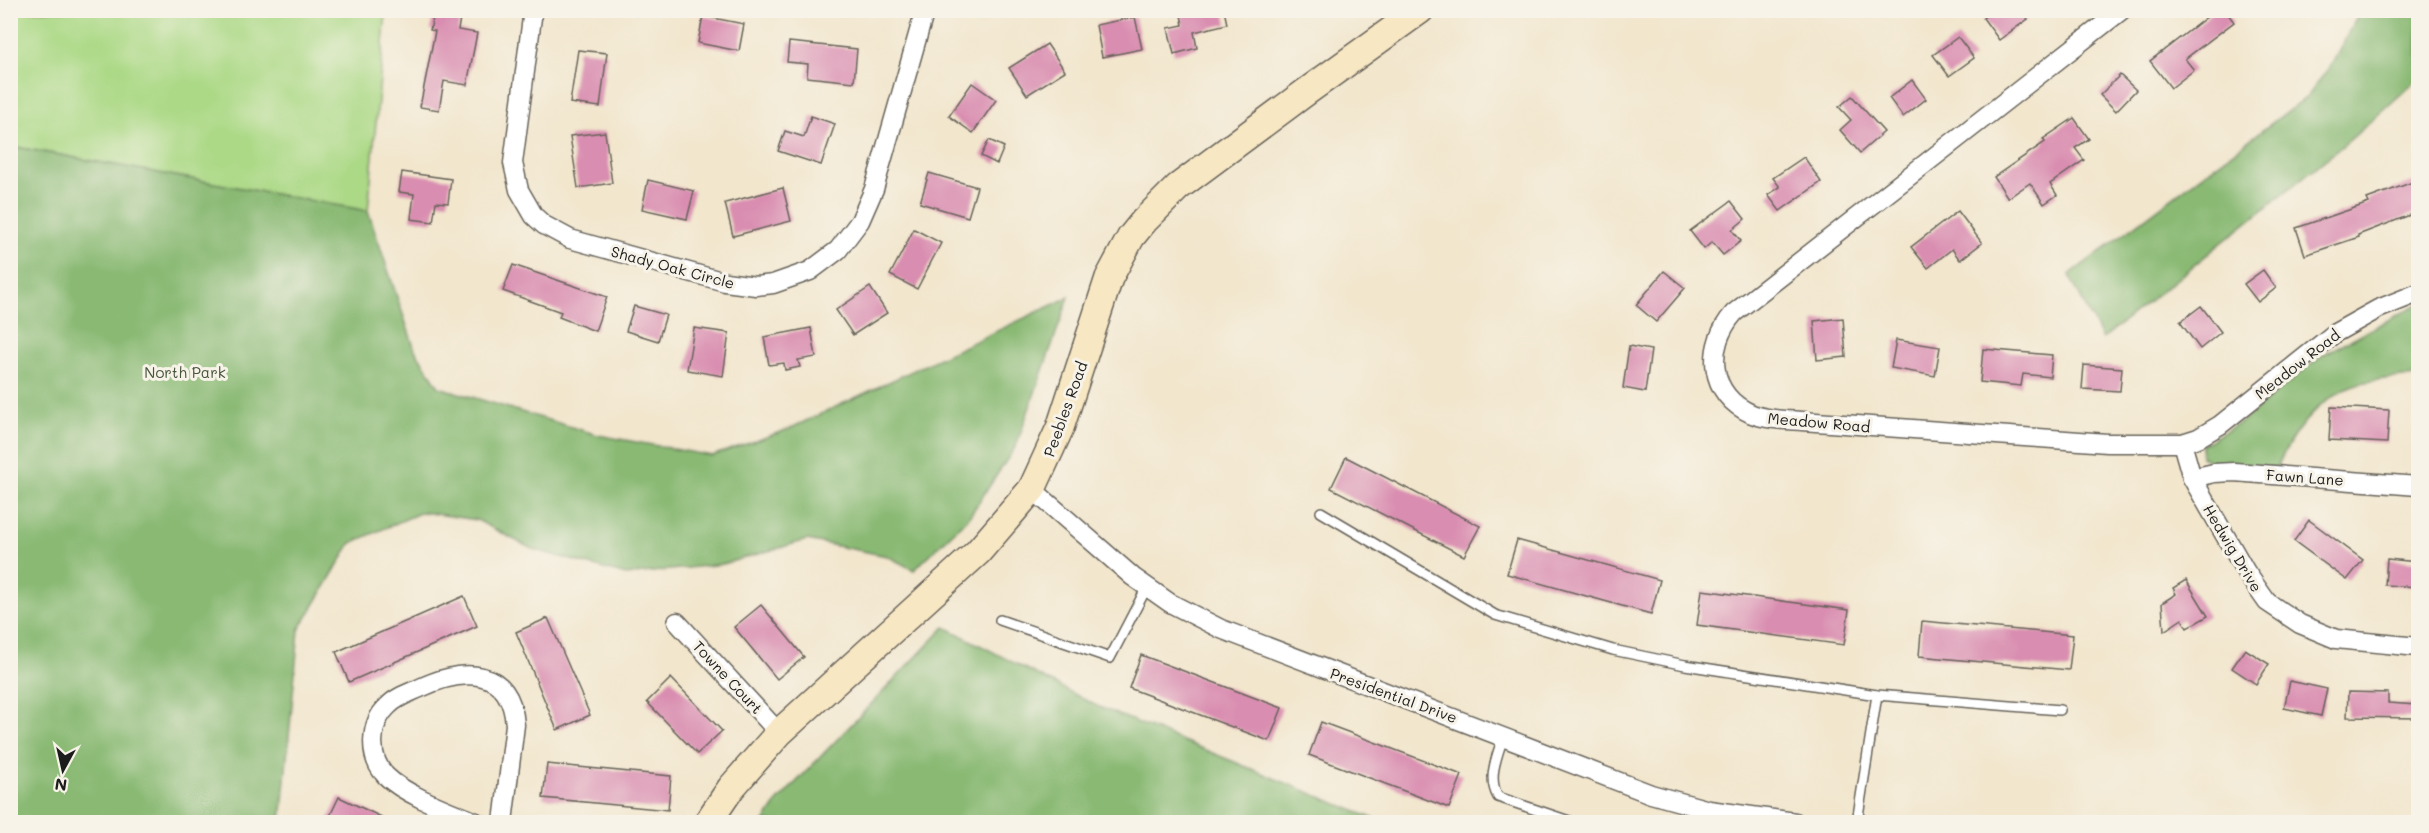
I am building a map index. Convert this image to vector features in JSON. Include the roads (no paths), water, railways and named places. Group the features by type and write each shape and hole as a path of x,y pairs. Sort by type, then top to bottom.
{"street":[{"name":"Shady Oak Circle","path":"532,10 513,163 519,190 534,216 544,225 570,239 725,282 756,286 773,284 810,271 838,250 861,221 874,189 925,10"},
{"name":"Peebles Road","path":"708,822 731,788 779,732 978,552 1032,489 1066,411 1109,278 1131,237 1144,221 1178,187 1420,10"},
{"name":"Meadow Road","path":"2122,10 1734,313 1718,340 1714,358 1719,382 1733,402 1748,412 1765,418 2107,443 2182,443 2198,438 2220,425 2335,333 2378,309 2418,292"},
{"name":"Hedwig Drive","path":"2182,443 2192,478 2246,572 2267,602 2300,624 2336,639 2418,647"},
{"name":"Fawn Lane","path":"2192,478 2214,473 2234,472 2418,486"},
{"name":"Presidential Drive","path":"1032,489 1132,577 1170,603 1238,636 1651,794 1710,810 1795,822"},
{"name":"Towne Court","path":"677,622 779,732"},
{"path":"476,822 405,789 387,777 373,752 377,723 386,707 396,699 426,685 456,675 471,674 494,682 509,696 514,710 515,725 503,822"}],"lane":[{"path":"1321,512 1494,615 1612,650 1685,665 1877,694 2060,710"},
{"path":"1000,620 1110,658 1147,587"},
{"path":"1857,822 1877,694"},
{"path":"1503,737 1494,767 1492,787 1498,797 1572,822"}],"park label":[{"name":"North Park","path":"185,372"}]}
